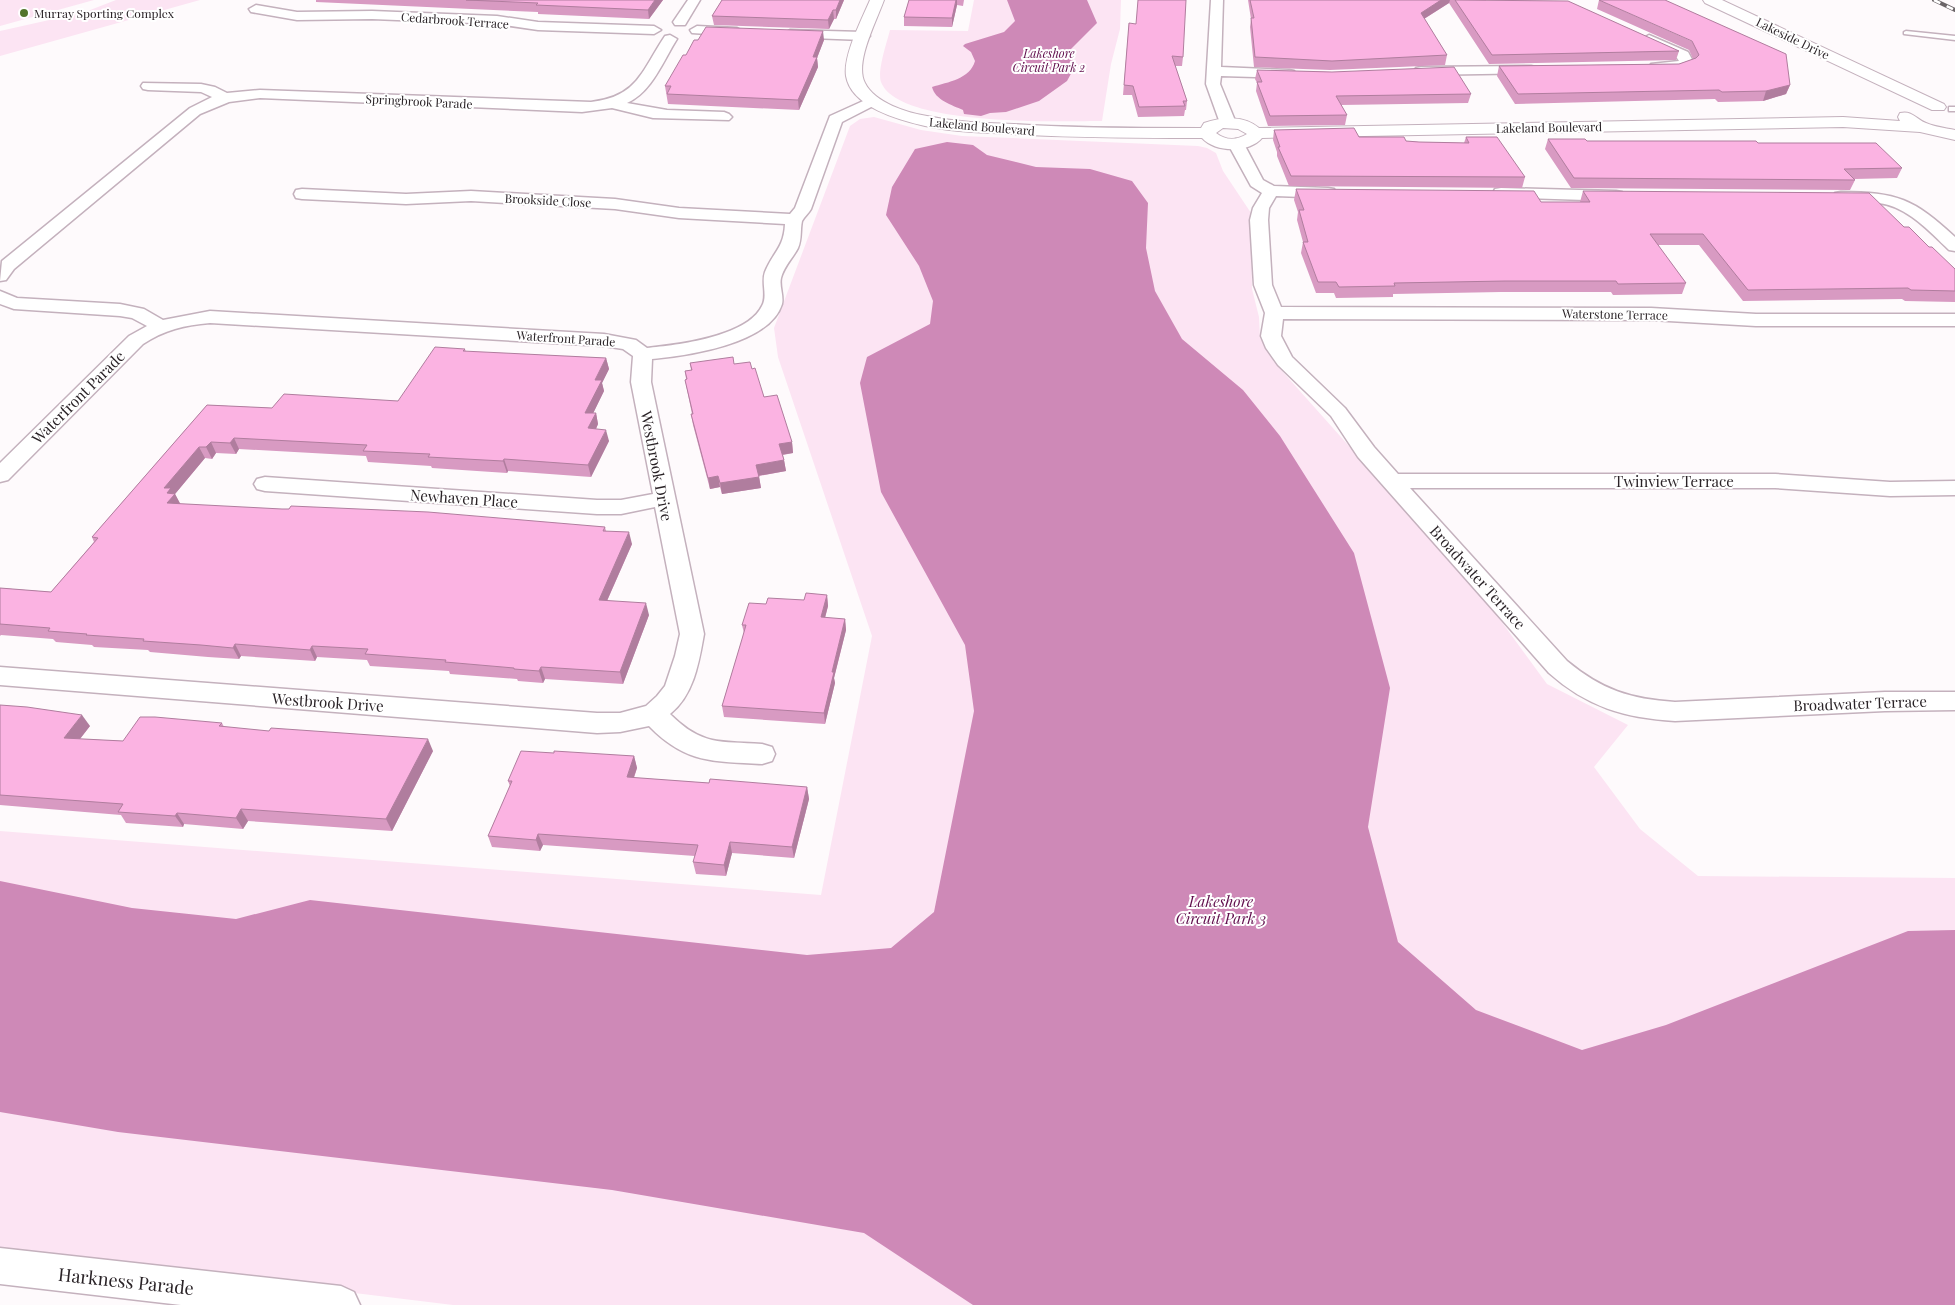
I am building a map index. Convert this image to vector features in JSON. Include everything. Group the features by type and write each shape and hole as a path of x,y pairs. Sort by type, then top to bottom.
{"street":[{"path":"680,22 694,0"},
{"name":"Lakeland Boulevard","path":"877,0 863,36 854,68 854,77 858,87 872,101 906,116 952,126 1092,133 1206,133"},
{"path":"1217,0 1214,84 1228,123"},
{"name":"Lakeside Drive","path":"1710,0 1876,78 1950,108"},
{"name":"Cedarbrook Terrace","path":"256,9 297,16 391,16 488,20 538,26 654,30"},
{"path":"697,30 695,26 680,22 667,24 654,30 659,37 670,38 691,35 697,30 746,32"},
{"path":"775,33 863,36"},
{"path":"1640,35 1684,55 1687,63 1676,67 1646,68"},
{"name":"Springbrook Parade","path":"0,276 8,265 195,112 224,98 260,94 573,108 613,103 625,100 640,88 670,38"},
{"path":"1405,72 1549,70"},
{"path":"1215,71 1301,75"},
{"name":"Lakeside Drive","path":"1876,78 1905,113 1907,119 1920,127"},
{"name":"Springbrook Parade","path":"148,86 201,88 210,90 224,98"},
{"path":"642,354 664,352 728,339 743,332 763,317 773,305 772,279 777,264 786,253 793,238 794,219 803,209 835,119 872,101"},
{"name":"Springbrook Parade","path":"613,103 630,110 645,113 724,117"},
{"name":"Lakeland Boulevard","path":"1843,122 1905,113 1918,106 1950,108"},
{"name":"Lakeland Boulevard","path":"1255,133 1843,122 1920,127"},
{"path":"1228,123 1243,125 1255,133 1253,139 1236,144 1220,142 1206,133 1210,127 1228,123"},
{"path":"1920,127 1951,135"},
{"path":"1236,144 1257,183 1271,191 1339,193"},
{"name":"Broadwater Terrace","path":"1271,191 1261,208 1259,220 1263,285 1274,313 1271,336 1276,348 1285,361 1338,412 1366,452 1558,667 1583,688 1611,700 1658,712 1696,713 1804,705 1920,700 1955,701"},
{"path":"1489,193 1628,196"},
{"name":"Brookside Close","path":"302,194 384,198 447,196 510,198 615,204 679,213 794,219"},
{"path":"1821,197 1869,197 1892,200 1910,208 1955,246"},
{"path":"0,297 14,303 137,313 161,326"},
{"name":"Waterstone Terrace","path":"1274,313 1651,314 1756,320 1955,320"},
{"name":"Waterfront Parade","path":"2,471 136,340 161,326 178,320 210,317 594,339 629,344 642,354"},
{"name":"Westbrook Drive","path":"0,676 597,723 615,724 634,721 654,714 670,700 682,681 688,662 692,634 641,382 642,354"},
{"name":"Twinview Terrace","path":"1393,481 1775,481 1890,489 1955,488"},
{"name":"Newhaven Place","path":"265,484 597,507 621,507 664,499"},
{"path":"654,714 686,743 702,748 762,754"},
{"name":"Harkness Parade","path":"0,1266 342,1305"}],"lane":[{"path":"1906,33 1955,38"}],"green space":[{"name":"Murray Sporting Complex","path":"0,0 94,0 0,26"},
{"path":"116,0 200,0 0,56 0,31 85,12"},
{"name":"Lakeshore Circuit Park 2","path":"974,0 1121,0 1120,29 1111,64 1102,121 1018,121 947,114 917,107 894,97 881,82 880,77 881,64 890,30 968,31"},
{"name":"Lakeshore Circuit Park 3","path":"874,117 921,130 962,136 1198,146 1216,153 1223,171 1251,213 1252,289 1259,317 1260,338 1274,362 1482,595 1547,684 1628,725 1594,767 1640,829 1698,876 1955,878 1955,1305 453,1305 0,1250 0,831 821,895 872,636 778,357 774,328 850,126 860,119"}],"shaded area":[{"path":"1007,0 1087,0 1097,23 1070,50 1073,58 1073,70 1067,81 1039,101 1006,112 990,113 981,116 964,114 963,110 940,99 932,87 958,79 972,67 975,61 971,52 963,46 965,44 1004,32 1015,21"},
{"name":"Lakeshore Circuit Park 3","path":"947,142 973,145 987,155 1036,167 1090,169 1132,181 1148,203 1146,248 1155,291 1182,339 1243,390 1280,436 1354,553 1390,688 1368,827 1398,942 1476,1010 1582,1050 1666,1025 1908,931 1955,930 1955,1305 973,1305 864,1233 612,1190 118,1132 0,1112 0,881 132,908 236,919 310,900 807,955 891,948 934,912 974,711 965,645 881,492 860,383 867,357 930,324 933,301 919,266 886,215 892,187 915,149"}],"building":[{"path":"466,0 655,0 648,10"},
{"path":"722,0 840,0 836,10 833,10 828,20 712,16"},
{"path":"909,0 956,0 952,18 904,17"},
{"path":"1138,0 1186,0 1183,57 1172,56 1187,101 1183,101 1185,106 1139,107 1133,86 1124,85 1129,23 1136,24"},
{"path":"1250,0 1441,0 1421,13 1447,55 1332,61 1255,57 1251,18 1254,18"},
{"path":"1455,0 1568,1 1679,51 1492,55"},
{"path":"1599,0 1665,0 1786,54 1790,85 1766,91 1722,92 1719,90 1518,94 1499,66 1679,64 1696,58 1699,55 1692,41"},
{"path":"706,27 823,31 813,57 817,57 798,100 667,94 671,86 665,86 683,55 686,55 694,40 698,40"},
{"path":"1454,67 1471,94 1336,96 1347,115 1270,116 1257,82 1262,82 1257,70 1332,72"},
{"path":"1354,128 1359,137 1404,137 1406,141 1419,142 1469,143 1466,137 1497,137 1525,177 1291,176 1278,147 1280,147 1274,130"},
{"path":"1548,139 1585,139 1587,141 1876,143 1902,168 1844,169 1855,180 1574,178"},
{"path":"1296,189 1534,191 1541,202 1590,202 1583,191 1869,193 1904,227 1909,227 1955,269 1955,291 1911,290 1908,288 1748,290 1703,234 1650,234 1686,283 1618,284 1616,281 1505,281 1394,283 1395,286 1339,287 1336,282 1318,282 1303,242 1308,242 1299,210 1304,210"},
{"path":"435,347 465,349 463,351 606,358 595,380 602,380 585,413 596,413 588,428 606,430 588,465 504,459 503,461 428,457 430,454 363,451 367,445 234,438 230,443 211,442 206,447 199,447 164,488 171,488 167,493 175,494 167,503 282,509 289,509 291,506 428,512 605,527 603,531 629,532 599,600 646,603 620,672 541,667 539,671 514,669 445,662 446,660 365,654 368,649 312,646 310,650 235,644 233,648 143,641 144,639 86,635 48,631 50,628 0,624 0,588 51,592 98,538 92,537 207,405 272,408 284,394 398,401"},
{"path":"733,357 734,364 750,362 752,369 755,368 764,397 777,395 792,442 779,444 784,460 756,465 759,477 720,483 718,476 708,478 691,414 693,414 685,380 687,379 685,371 692,370 690,363"},
{"path":"806,593 827,595 821,617 845,619 824,713 722,706 746,625 742,625 749,603 766,604 768,598 804,600"},
{"path":"0,705 82,715 64,738 123,741 140,717 155,717 222,723 219,726 269,731 271,728 428,739 386,819 241,809 236,818 177,813 175,816 118,812 123,804 0,795"},
{"path":"521,751 634,756 627,777 709,783 710,779 807,787 792,847 730,842 724,865 693,862 698,845 538,834 536,840 488,836 512,781 508,781"}],"railway":[{"path":"1934,0 1955,10"}],"place":[{"name":"Murray Sporting Complex","path":"24,13"}]}
